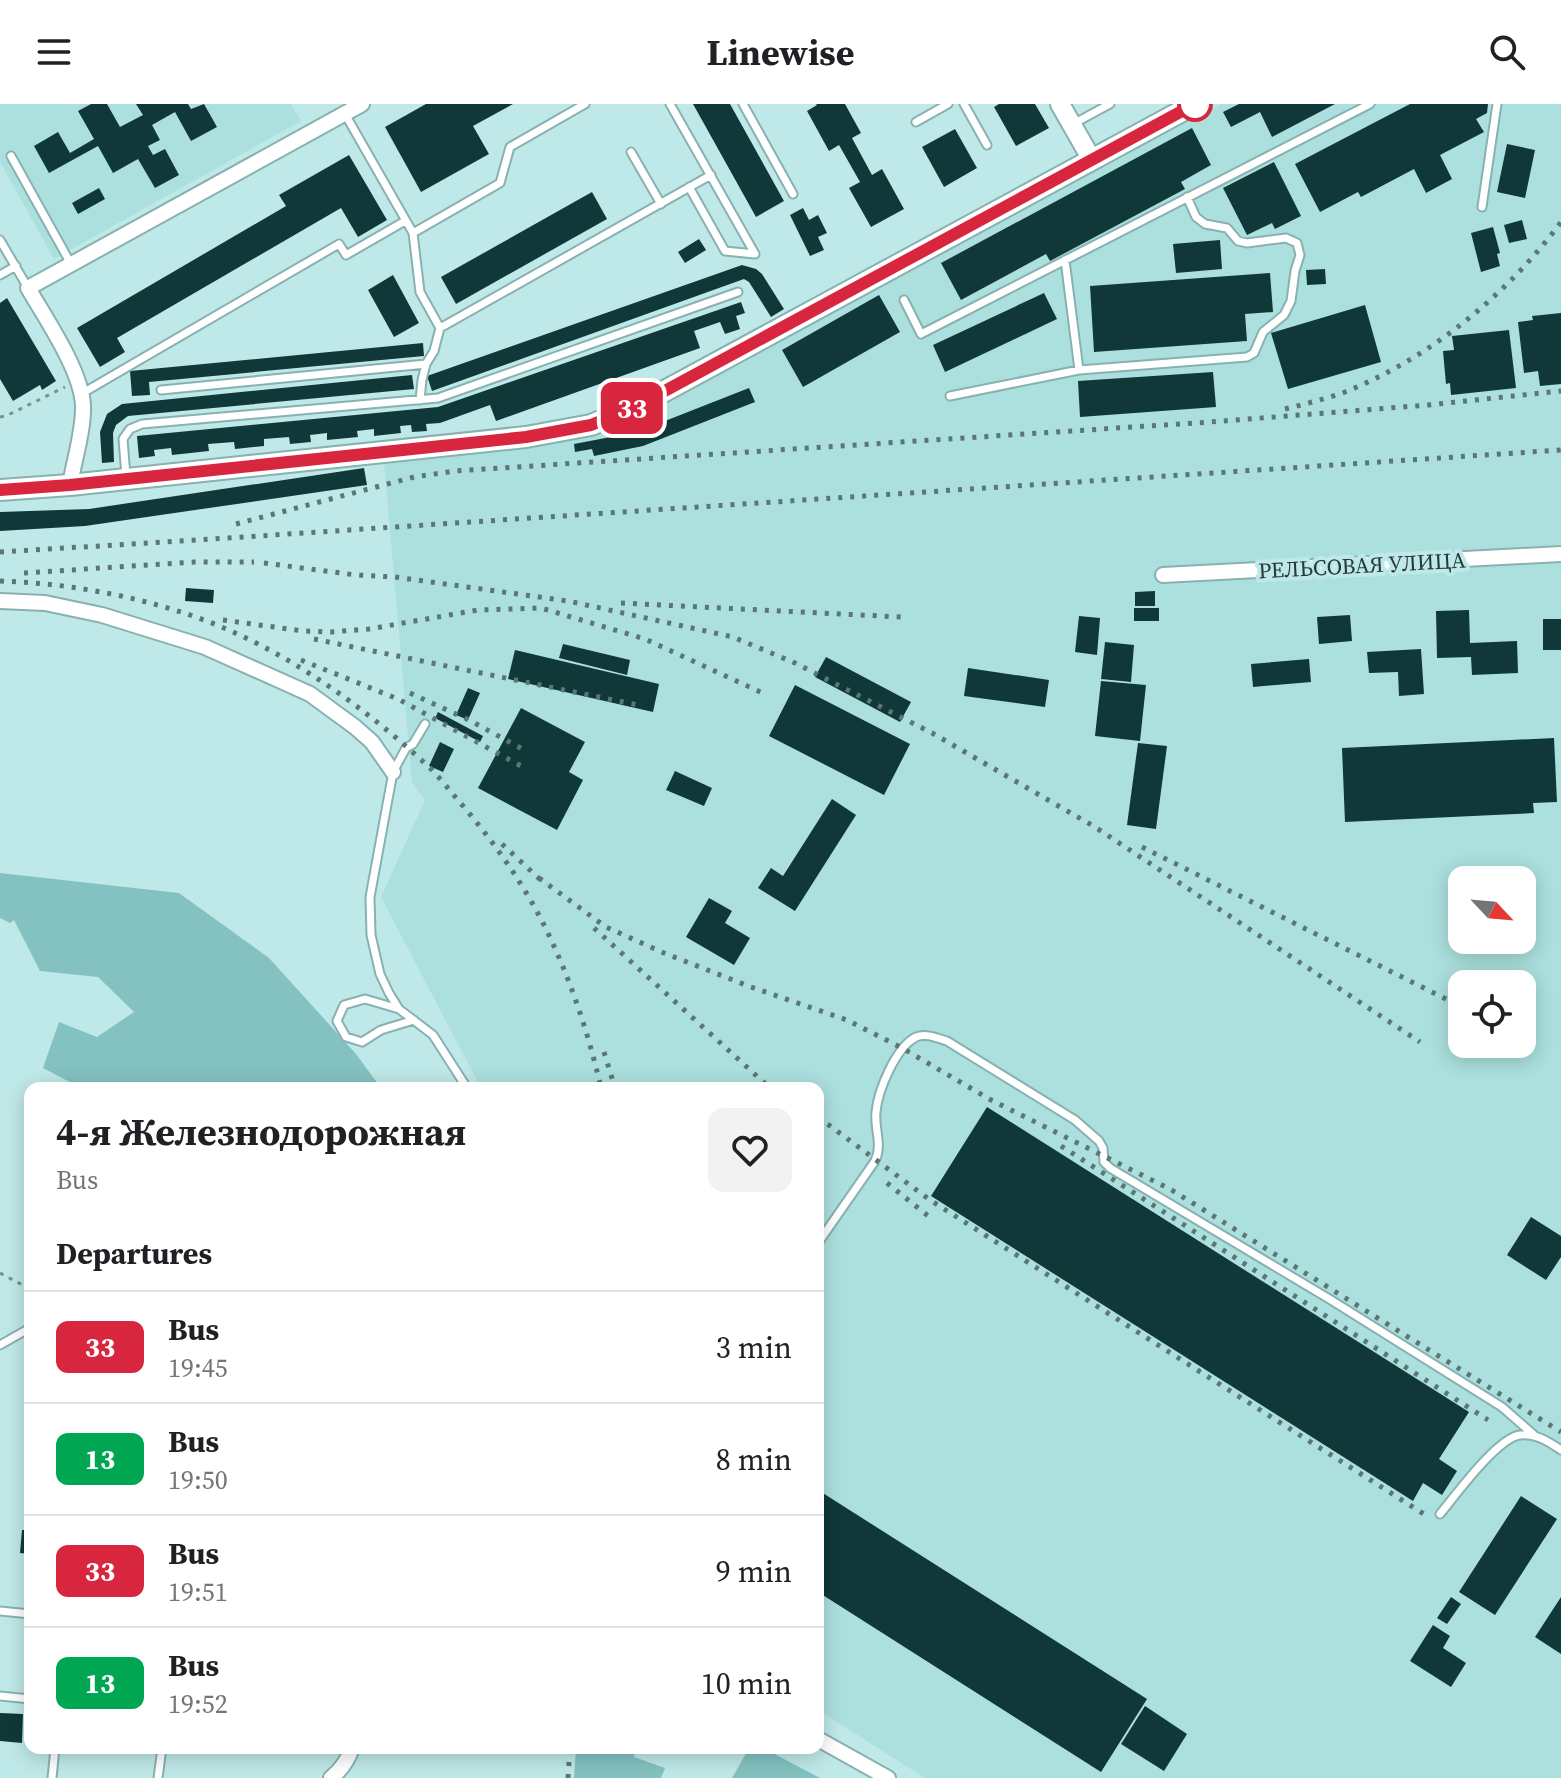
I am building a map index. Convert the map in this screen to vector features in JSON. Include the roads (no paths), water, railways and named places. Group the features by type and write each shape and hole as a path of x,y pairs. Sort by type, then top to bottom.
{"main road":[{"path":"0,490 526,437 591,425 637,406 1195,104"}],"street":[{"path":"70,485 83,406 79,387 64,352 28,288 362,104"},
{"path":"1060,104 1092,160"},
{"name":"РЕЛЬСОВАЯ УЛИЦА","path":"1163,575 1561,554"},
{"path":"0,601 45,603 87,612 205,647 310,694 372,742 393,772"},
{"path":"824,1742 888,1778"},
{"path":"331,1778 340,1771 350,1754"}],"lane":[{"path":"413,233 500,183 510,147 585,104"},
{"path":"670,104 755,254 725,251 689,187"},
{"path":"743,104 793,194"},
{"path":"916,122 948,104"},
{"path":"964,104 987,145"},
{"path":"1072,125 1110,104"},
{"path":"904,300 921,334 1370,104"},
{"path":"1482,207 1497,104"},
{"path":"345,114 413,233 420,292 440,328 434,351 426,364 420,400"},
{"path":"631,152 661,204"},
{"path":"11,156 71,264"},
{"path":"440,328 711,175"},
{"path":"950,396 1079,370 1247,357 1254,353 1263,332 1284,315 1291,301 1300,255 1297,243 1286,238 1247,243 1238,241 1227,228 1205,224 1196,217 1187,197"},
{"path":"79,387 339,244 346,255 405,221"},
{"path":"0,240 28,288"},
{"path":"1065,260 1079,370"},
{"path":"0,275 16,266"},
{"path":"126,479 123,439 130,429 142,424 438,398 738,292"},
{"path":"161,390 426,364"},
{"path":"399,1009 380,974 371,935 370,897 393,772 406,748 413,744 425,724"},
{"path":"414,1020 381,1030 362,1042 346,1037 337,1021 344,1005 365,999 399,1009 414,1020 433,1035 463,1082"},
{"path":"824,1235 870,1170 879,1152 875,1113 883,1083 902,1048 918,1036 947,1041 1075,1120 1099,1141 1104,1162 1110,1168 1331,1300 1502,1407 1534,1435 1561,1450"},
{"path":"0,1345 24,1331"},
{"path":"1440,1514 1493,1451 1510,1438 1534,1435"},
{"path":"0,1611 24,1613"},
{"path":"0,1696 24,1698"},
{"path":"52,1778 54,1754"},
{"path":"158,1778 161,1754"}],"railway":[{"path":"1285,409 1345,392 1436,343 1465,322 1516,275 1561,222"},
{"path":"236,524 414,477 455,471 1210,422 1561,391"},
{"path":"0,552 1561,450"},
{"path":"24,573 194,562 254,562"},
{"path":"264,563 568,601 733,637 795,663 932,733 1095,827 1420,1042"},
{"path":"0,581 47,584 117,595 162,606 218,626 315,677 402,743 429,767 481,828 534,906 569,983 599,1082"},
{"path":"621,603 901,617"},
{"path":"223,620 331,632 369,629 478,610 541,608 645,639 767,695"},
{"path":"314,639 643,706"},
{"path":"301,660 398,699 521,766"},
{"path":"410,693 528,752"},
{"path":"502,844 546,885"},
{"path":"1142,847 1448,1000"},
{"path":"539,878 606,927 751,987 847,1020 991,1100 1170,1189 1561,1432"},
{"path":"594,928 763,1082"},
{"path":"604,1052 613,1082"},
{"path":"824,1121 930,1200 1427,1516"},
{"path":"1061,1146 1488,1420"},
{"path":"887,1183 932,1219"},
{"path":"568,1778 570,1754"}]}
